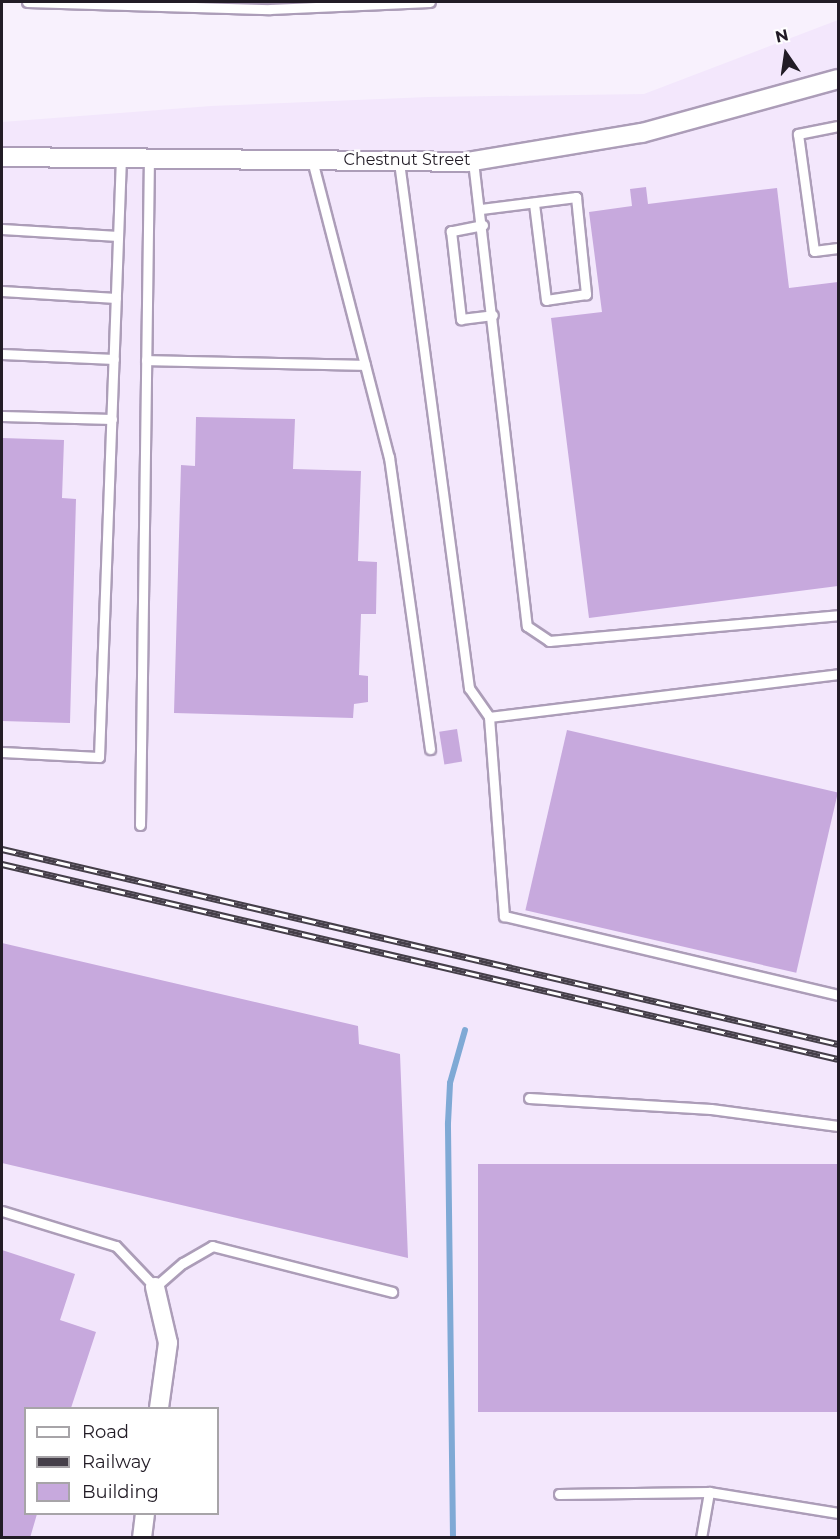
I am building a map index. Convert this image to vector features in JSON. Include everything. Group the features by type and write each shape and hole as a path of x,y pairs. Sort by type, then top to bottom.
{"street":[{"name":"Chestnut Street","path":"2,157 473,161 642,133 838,79"},
{"path":"155,1287 168,1343 159,1407"},
{"path":"142,1538 145,1515"}],"lane":[{"path":"27,2 270,9 430,2"},
{"path":"838,126 798,134 814,251 838,248"},
{"path":"2,752 99,757 121,158"},
{"path":"140,825 149,159"},
{"path":"312,160 389,457 430,748"},
{"path":"473,161 483,225 527,626 549,641 838,615"},
{"path":"399,162 469,688 489,717 504,916 838,994"},
{"path":"481,209 576,197 586,294 546,300 534,203"},
{"path":"483,225 451,231 461,319 493,315"},
{"path":"2,229 118,236"},
{"path":"2,291 116,298"},
{"path":"2,354 114,359"},
{"path":"146,360 365,365"},
{"path":"2,416 112,419"},
{"path":"489,717 838,674"},
{"path":"529,1098 711,1109 838,1126"},
{"path":"2,1210 116,1246 155,1287 183,1263 212,1246 392,1292"},
{"path":"701,1538 709,1492"},
{"path":"559,1494 709,1492 838,1513"}],"shaded area":[{"path":"838,20 838,1537 2,1537 2,122 211,106 428,97 644,94"}],"building":[{"path":"646,187 648,204 777,188 789,288 838,282 838,586 589,618 551,318 602,312 589,212 632,206 630,189"},
{"path":"196,417 295,419 293,469 361,471 358,561 377,562 376,614 361,614 359,675 368,676 368,702 354,704 353,718 174,713 181,465 195,466"},
{"path":"2,438 64,440 62,498 76,499 70,723 2,721"},
{"path":"457,729 462,762 444,764 439,732"},
{"path":"567,730 838,793 796,973 525,910"},
{"path":"2,943 358,1026 359,1044 400,1054 408,1258 2,1163"},
{"path":"478,1164 838,1164 838,1412 478,1412"},
{"path":"2,1250 75,1274 60,1320 96,1332 71,1407 24,1407 24,1515 37,1515 30,1538 2,1538"}],"waterway":[{"path":"453,1538 448,1123 450,1083 465,1030"}],"railway":[{"path":"2,849 838,1044"},
{"path":"2,864 838,1059"}]}
